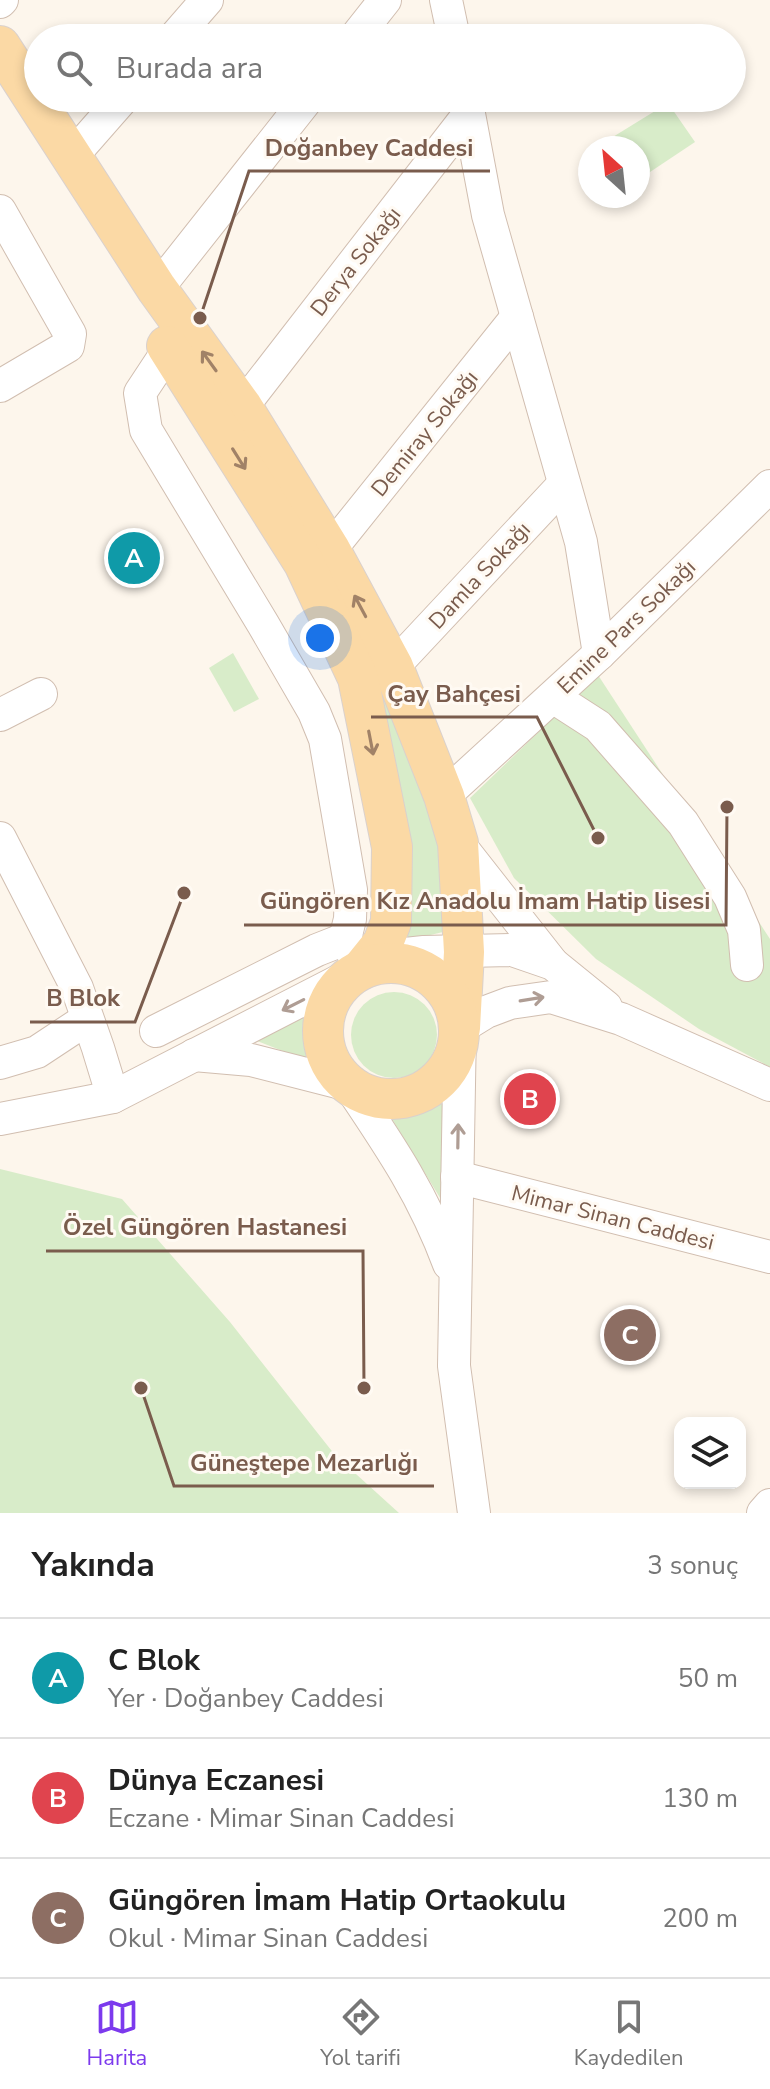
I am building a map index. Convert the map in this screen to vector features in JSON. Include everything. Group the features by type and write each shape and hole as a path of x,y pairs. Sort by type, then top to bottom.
{"main road":[{"path":"0,46 24,82"},
{"path":"0,88 304,563 358,678 392,847 391,922 383,943 353,954"},
{"path":"44,112 157,289 242,407 330,550 393,667 444,796 458,843 464,952 458,1049 448,1070 433,1086 413,1096 391,1100 369,1096 349,1085 334,1068 325,1047 323,1024 330,1001 343,982 353,954"},
{"path":"353,954 385,963 408,965 430,974 447,990 460,1028"}],"street":[{"path":"186,24 207,0"},
{"path":"366,24 385,0"},
{"path":"446,0 451,24"},
{"path":"73,155 111,112"},
{"path":"157,289 297,112"},
{"name":"Derya Sokağı","path":"242,407 463,112"},
{"path":"468,112 488,215 581,542 599,654"},
{"path":"0,211 70,334 68,346 0,386"},
{"name":"Demiray Sokağı","path":"330,550 517,317"},
{"path":"169,349 140,393 146,430 314,712 325,739 351,890 353,954"},
{"name":"Damla Sokağı","path":"393,667 564,484"},
{"name":"Emine Pars Sokağı","path":"444,796 599,654 770,486"},
{"path":"0,715 41,694"},
{"path":"553,697 598,726 683,823 730,897 744,930 747,965"},
{"path":"0,838 77,988 113,1097"},
{"path":"458,843 553,964 621,1019"},
{"path":"156,1031 317,950 396,955 512,950 553,964"},
{"path":"0,1119 113,1097 194,1055 353,954"},
{"path":"474,1513 454,1366 460,1028 486,1012 510,1003 551,997 621,1019 770,1085"},
{"path":"0,1063 37,1052 87,1019"},
{"path":"194,1055 251,1060 349,1085 402,1164 429,1213 449,1263 455,1298"},
{"name":"Mimar Sinan Caddesi","path":"457,1177 770,1257"},
{"path":"763,1513 770,1505"}],"green space":[{"path":"653,112 674,112 695,142 650,172 650,136 614,136"},
{"path":"233,653 259,699 234,712 209,668"},
{"path":"367,654 405,739 437,838 451,930 406,941"},
{"path":"598,675 770,939 770,1067 699,1029 596,959 514,878 470,798"},
{"path":"394,992 411,995 425,1004 434,1018 437,1035 434,1052 425,1066 411,1075 394,1078 377,1075 363,1066 354,1052 351,1035 354,1018 363,1004 377,995"},
{"path":"317,1007 316,1064 252,1039"},
{"path":"449,1090 445,1206 392,1119"},
{"path":"0,1169 122,1199 230,1322 335,1455 399,1513 0,1513"}],"place":[{"name":"Doğanbey Caddesi","path":"200,318"},
{"name":"C Blok","path":"134,558"},
{"name":"Güngören Kız Anadolu İmam Hatip lisesi","path":"727,807"},
{"name":"Çay Bahçesi","path":"598,838"},
{"name":"B Blok","path":"184,893"},
{"name":"Dünya Eczanesi","path":"530,1099"},
{"name":"Güngören İmam Hatip Ortaokulu","path":"630,1335"},
{"name":"Güneştepe Mezarlığı","path":"141,1388"},
{"name":"Özel Güngören Hastanesi","path":"364,1388"}]}
